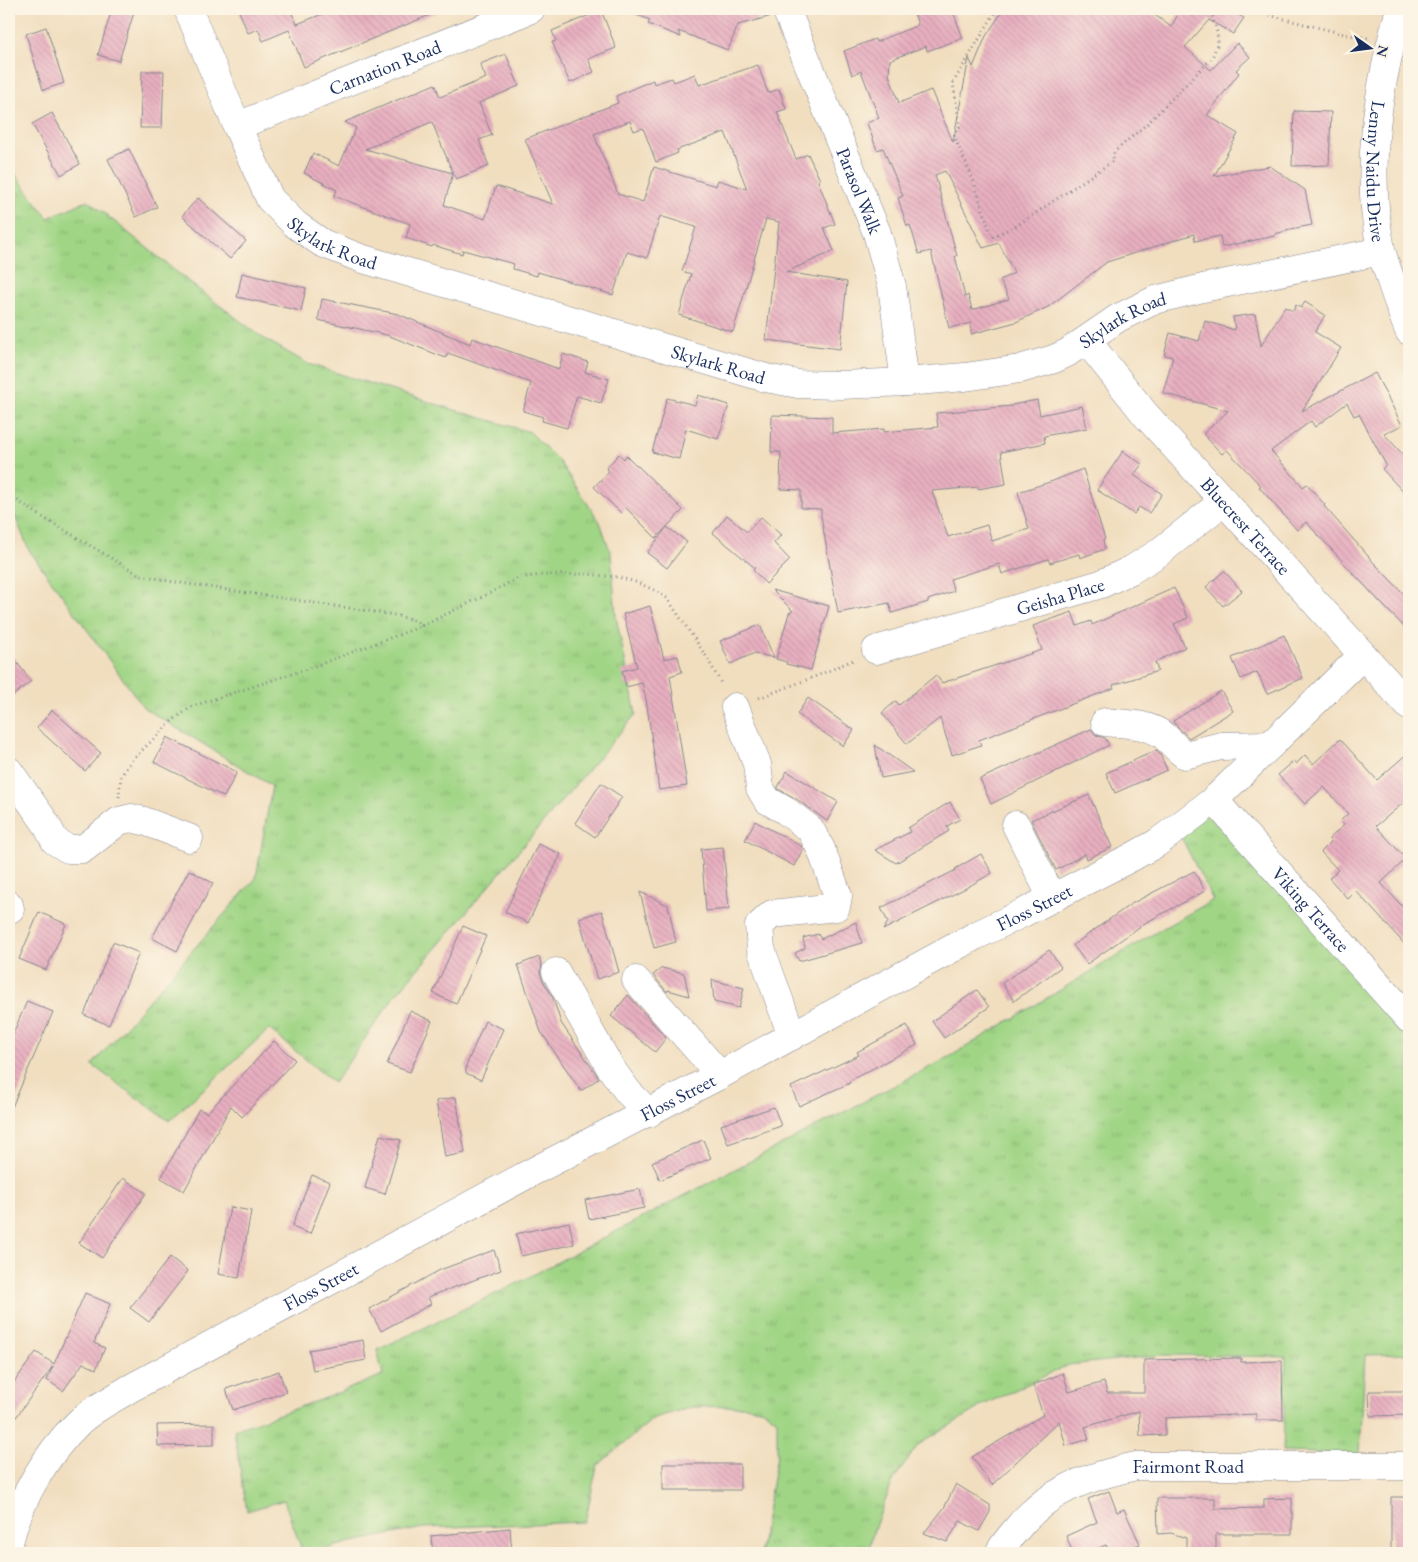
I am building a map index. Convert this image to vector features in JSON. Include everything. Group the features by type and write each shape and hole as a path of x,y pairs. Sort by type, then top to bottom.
{"street":[{"name":"Skylark Road","path":"188,9 270,199 296,225 322,243 369,260 766,378 814,386 966,377 1020,369 1054,359 1087,341 1118,318 1155,300 1203,288 1381,251"},
{"name":"Carnation Road","path":"237,126 531,9"},
{"name":"Parasol Walk","path":"786,9 878,233 892,286 905,382"},
{"name":"Lenny Naidu Drive","path":"1400,9 1381,89 1373,164 1381,251 1409,332"},
{"name":"Bluecrest Terrace","path":"1087,341 1145,414 1409,706"},
{"name":"Geisha Place","path":"876,650 1101,584 1131,570 1157,554 1224,501"},
{"name":"Floss Street","path":"9,1542 28,1492 39,1471 78,1423 99,1407 129,1389 534,1171 720,1076 974,936 1157,843 1214,800 1363,655"},
{"path":"735,707 757,764 760,788 767,800 786,811 810,829 821,849 838,896 836,907 772,914 759,926 761,949 792,1036"},
{"path":"1106,722 1153,729 1166,736 1179,751 1185,754 1221,746 1271,744"},
{"path":"9,771 45,822 55,841 68,849 82,849 119,821 131,818 190,838"},
{"name":"Viking Terrace","path":"1214,800 1409,1019"},
{"path":"1016,825 1052,898"},
{"path":"556,972 610,1067 628,1092 649,1113"},
{"path":"636,980 720,1076"},
{"name":"Fairmont Road","path":"999,1553 1019,1525 1039,1505 1058,1492 1073,1484 1136,1466 1409,1466"}],"path":[{"path":"996,9 953,83 960,126 954,136 974,182 992,237 1018,225 1113,161 1114,152 1148,123 1212,58 1218,43 1217,32 1210,9"},
{"path":"1245,9 1348,35 1392,40"},
{"path":"9,495 138,574 168,581 395,615 416,621 422,626"},
{"path":"119,821 121,776 132,760 154,737 193,706 307,669 422,626 518,578 542,575 586,574 617,577 636,582 666,598 706,656 735,707 819,675 876,650"}],"green space":[{"path":"9,166 48,218 88,200 194,286 263,338 308,364 530,432 558,460 600,522 611,554 616,617 636,714 393,998 334,1083 269,1029 169,1121 92,1065 256,878 272,786 144,708 29,550 9,502"},
{"path":"1213,801 1409,1022 1409,1354 1365,1355 1360,1454 1283,1452 1286,1357 1163,1355 1068,1365 983,1405 918,1445 893,1481 874,1529 868,1553 760,1553 777,1455 777,1420 764,1410 745,1406 693,1407 654,1418 597,1466 585,1522 423,1528 347,1543 312,1553 303,1553 284,1500 247,1511 234,1430 328,1397 383,1375 377,1350 508,1288 951,1056 1158,931 1213,900 1178,831"}],"building":[{"path":"112,9 135,9 119,61 98,55"},
{"path":"238,9 290,9 297,24 335,9 442,10 304,67 289,30 263,41 258,29 248,33"},
{"path":"624,9 771,9 772,16 738,25 728,50 678,31 681,37 648,24 650,20"},
{"path":"913,9 952,9 963,38 927,51 926,46 890,60 889,75 899,103 931,90 953,142 969,58 973,67 986,36 1004,9 1147,9 1171,27 1181,9 1228,9 1244,18 1233,34 1209,20 1185,47 1211,70 1237,43 1250,57 1236,70 1239,73 1207,115 1238,134 1214,176 1270,166 1305,190 1312,225 1286,230 1275,234 1275,236 1222,247 1220,236 1195,241 1194,234 1107,262 1048,307 1016,322 971,334 971,323 949,328 931,251 919,254 910,225 907,226 898,198 903,196 883,148 877,150 867,123 879,118 861,71 852,75 844,51 875,39 876,42 918,25","holes":["945,171 983,248 999,243 1014,273 1000,280 1009,299 972,310 968,295 965,297 955,256 957,256 935,175"]},
{"path":"601,10 616,48 588,59 594,72 570,83 552,42 556,41 552,31"},
{"path":"46,27 64,83 43,90 26,34"},
{"path":"506,54 519,86 479,103 492,135 479,140 489,166 456,179 453,173 444,205 485,219 496,186 553,204 525,139 618,103 616,96 653,80 654,84 672,78 674,82 695,74 699,85 758,65 768,93 779,89 786,109 777,112 796,159 808,154 820,180 818,181 835,224 824,228 834,251 786,272 847,282 840,349 766,340 779,222 766,219 733,332 679,315 691,274 682,271 696,227 660,216 647,258 627,252 613,295 538,272 537,276 513,269 514,264 463,250 462,254 433,245 432,247 406,238 410,224 334,196 337,190 304,173 313,153 339,166 356,128 345,122 435,84 440,97 486,78 480,64","holes":["630,121 634,131 643,128 656,162 678,153 677,150 725,132 747,189 718,180 716,186 654,167 643,202 618,194 594,134","432,122 453,173 365,149"]},
{"path":"142,71 164,71 162,128 140,128"},
{"path":"1294,111 1331,112 1329,165 1292,166"},
{"path":"52,113 80,164 61,175 32,124"},
{"path":"129,149 157,207 136,217 108,159"},
{"path":"198,198 246,241 230,259 182,216"},
{"path":"242,273 306,288 301,311 237,297"},
{"path":"322,299 398,314 470,344 472,338 559,369 563,354 588,362 585,372 609,379 601,403 577,396 567,428 542,421 543,417 523,411 531,383 448,353 446,358 387,335 318,320"},
{"path":"1305,302 1325,315 1315,332 1341,348 1302,411 1375,373 1402,425 1384,434 1409,461 1409,498 1382,469 1386,465 1359,414 1354,416 1347,403 1315,427 1311,421 1271,451 1303,487 1307,484 1375,564 1409,599 1409,632 1306,522 1297,530 1259,487 1261,486 1227,450 1222,454 1203,434 1228,411 1163,393 1173,357 1164,355 1170,333 1199,341 1205,321 1235,330 1233,317 1255,314 1261,346 1285,307 1293,311 1296,305 1301,308"},
{"path":"698,395 729,405 718,439 686,429 679,459 652,452 667,398 695,405"},
{"path":"1037,400 1040,415 1082,406 1087,428 1044,436 1045,443 1001,452 1006,484 978,489 978,487 932,491 948,537 987,525 992,541 1029,529 1018,492 1083,469 1105,539 1103,540 1105,549 1080,558 1079,554 1050,563 1048,559 1002,574 999,564 950,579 954,591 928,600 928,602 892,613 889,603 838,613 821,509 801,508 801,490 780,489 781,452 771,452 772,415 832,417 832,433 884,429 884,432 938,427 936,413 1012,406"},
{"path":"1123,451 1142,464 1134,475 1162,494 1149,513 1139,507 1134,514 1097,490"},
{"path":"619,454 624,459 626,455 683,510 656,538 626,508 621,513 594,487 609,471 606,468"},
{"path":"727,515 747,532 761,517 781,535 774,543 790,560 766,584 753,570 755,568 713,533"},
{"path":"667,527 687,542 667,568 647,553"},
{"path":"1224,571 1242,591 1223,606 1206,587"},
{"path":"1174,588 1188,618 1174,624 1185,647 1155,662 1158,671 1113,685 1114,688 979,740 981,745 952,755 940,718 907,744 882,713 896,701 899,705 936,675 942,683 1042,650 1033,626 1072,612 1077,626 1091,621 1092,625"},
{"path":"772,590 829,606 811,670 786,664 787,662 776,659 789,613 793,611"},
{"path":"650,606 664,659 678,656 682,672 670,676 687,786 659,790 642,683 626,687 622,671 637,667 623,614"},
{"path":"760,625 774,658 755,653 730,664 720,641"},
{"path":"1284,635 1303,678 1267,694 1257,672 1241,679 1232,658"},
{"path":"9,652 31,681 9,699"},
{"path":"1221,691 1233,711 1189,738 1173,721"},
{"path":"808,698 854,730 843,746 797,714"},
{"path":"52,710 101,753 85,771 37,728"},
{"path":"1091,729 1096,735 1105,738 1109,745 991,804 980,779"},
{"path":"167,737 237,772 224,797 154,762"},
{"path":"1340,739 1377,780 1409,752 1409,798 1376,826 1406,859 1381,883 1409,914 1409,949 1356,891 1348,899 1329,878 1338,870 1321,852 1331,842 1329,839 1344,825 1340,821 1348,814 1324,787 1305,804 1278,775 1294,761 1296,764 1305,755 1313,764"},
{"path":"875,745 913,772 881,778"},
{"path":"1157,750 1167,770 1115,793 1106,773"},
{"path":"787,771 838,802 827,821 795,798 778,789"},
{"path":"601,783 622,797 595,837 575,823"},
{"path":"1089,795 1112,847 1087,859 1085,854 1056,870 1031,820"},
{"path":"950,802 960,819 947,826 949,831 896,863 875,850 910,832 908,828"},
{"path":"755,821 801,846 803,849 794,866 745,840"},
{"path":"538,844 561,854 528,923 505,912"},
{"path":"723,847 729,909 706,911 701,849"},
{"path":"981,854 992,873 883,930 888,922 881,908 956,870"},
{"path":"189,870 213,883 177,951 152,938"},
{"path":"1194,871 1205,891 1145,923 1087,964 1073,945 1131,904"},
{"path":"640,892 668,905 676,942 654,948"},
{"path":"602,911 619,972 597,979 579,918"},
{"path":"39,912 66,924 46,970 19,959"},
{"path":"856,922 862,943 799,961 795,953 805,948 803,938 818,934 821,939"},
{"path":"463,926 486,936 456,1004 433,993"},
{"path":"113,942 139,953 109,1025 84,1015"},
{"path":"1049,950 1061,967 1014,1001 1002,983"},
{"path":"539,957 542,966 540,972 542,979 553,998 561,1023 599,1078 581,1091 541,1032 518,965"},
{"path":"662,968 684,973 689,996 668,990 667,992 653,975"},
{"path":"712,980 744,988 739,1008 714,1002"},
{"path":"977,990 989,1007 944,1038 932,1021"},
{"path":"628,995 666,1038 655,1052 611,1016"},
{"path":"27,1001 53,1012 9,1114 9,1043"},
{"path":"410,1011 432,1021 410,1072 387,1064"},
{"path":"485,1021 503,1029 481,1080 466,1073 466,1066"},
{"path":"907,1025 917,1045 849,1081 850,1083 799,1106 791,1087 859,1055 857,1052"},
{"path":"274,1041 295,1060 242,1117 231,1106 184,1191 161,1178 199,1109 207,1113"},
{"path":"456,1097 465,1153 445,1157 436,1101"},
{"path":"774,1107 781,1126 728,1144 721,1125"},
{"path":"380,1135 401,1140 385,1194 365,1188"},
{"path":"703,1140 711,1158 660,1180 652,1162"},
{"path":"312,1175 330,1182 310,1234 292,1227"},
{"path":"123,1178 146,1193 102,1258 79,1243"},
{"path":"640,1189 644,1208 589,1219 585,1200"},
{"path":"230,1207 251,1211 239,1278 218,1274"},
{"path":"569,1222 574,1244 521,1256 516,1234"},
{"path":"494,1250 501,1270 428,1297 431,1304 381,1331 369,1309 440,1270"},
{"path":"170,1257 188,1271 149,1322 130,1308"},
{"path":"85,1293 110,1304 94,1343 105,1348 96,1369 83,1363 63,1391 47,1380 53,1366 9,1427 9,1389 36,1352 54,1364"},
{"path":"363,1340 366,1360 313,1370 309,1350"},
{"path":"1241,1358 1241,1362 1282,1361 1283,1420 1256,1420 1256,1414 1165,1418 1165,1435 1140,1436 1139,1411 1085,1427 1089,1439 1066,1446 1059,1421 992,1485 972,1457 1043,1415 1033,1385 1063,1373 1069,1392 1104,1382 1107,1393 1144,1393 1144,1360"},
{"path":"279,1371 286,1392 233,1410 226,1389"},
{"path":"1369,1391 1409,1391 1409,1415 1370,1416"},
{"path":"214,1424 214,1445 158,1446 157,1425"},
{"path":"663,1464 740,1464 740,1490 663,1490"},
{"path":"956,1484 990,1505 990,1512 979,1531 960,1521 947,1542 924,1533 944,1508"},
{"path":"1109,1491 1117,1512 1124,1509 1140,1544 1112,1553 1110,1553 1106,1545 1086,1553 1073,1553 1066,1536 1097,1522 1088,1499"},
{"path":"1391,1497 1409,1497 1408,1553 1391,1553"},
{"path":"1157,1498 1215,1498 1215,1509 1264,1508 1264,1499 1292,1498 1292,1534 1216,1534 1216,1553 1186,1553 1186,1538 1171,1533 1158,1534"},
{"path":"510,1528 512,1553 433,1553 431,1536"}]}
